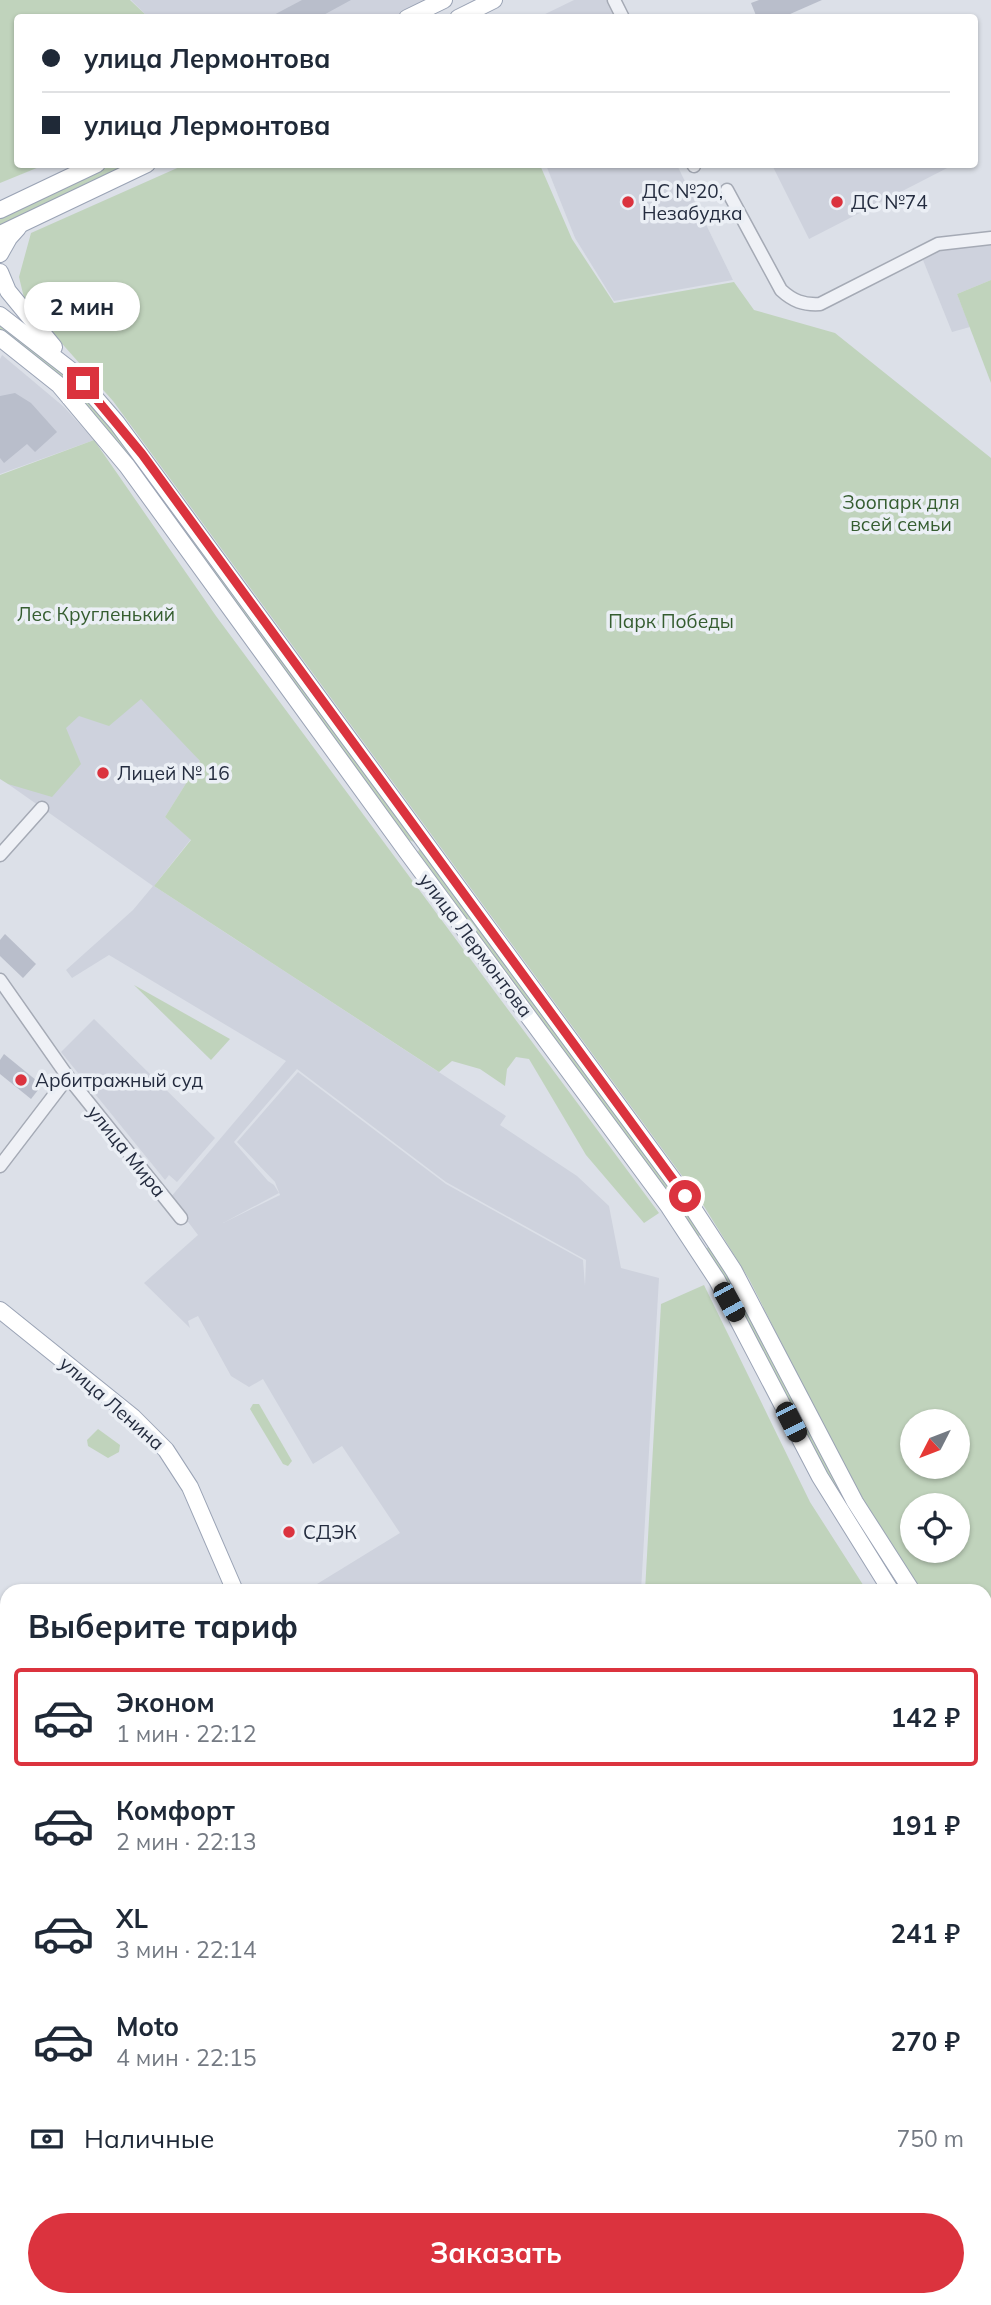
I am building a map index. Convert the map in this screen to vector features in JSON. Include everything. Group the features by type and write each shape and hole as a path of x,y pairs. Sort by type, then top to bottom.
{"main road":[{"path":"415,14 444,0"},
{"path":"466,14 493,0"},
{"path":"0,210 89,168"},
{"path":"0,234 139,168"},
{"path":"0,254 9,238 32,219"},
{"path":"0,272 4,285 20,306 94,394"},
{"name":"улица Лермонтова","path":"0,315 47,349 94,394 142,454 710,1232 758,1315 855,1502 908,1584"},
{"name":"улица Лермонтова","path":"1,339 59,385 103,434 694,1242 741,1324 803,1447 887,1584"},
{"path":"407,852 422,839"},
{"name":"улица Ленина","path":"0,1310 133,1417 166,1450 190,1487 232,1584"},
{"path":"840,1511 855,1502"}],"street":[{"path":"727,190 780,290 793,300 809,305 820,304 938,244 991,238"},
{"path":"0,855 43,808"},
{"name":"улица Мира","path":"0,980 68,1077 181,1218"},
{"path":"0,1166 68,1077"}],"shaded area":[{"path":"131,0 437,0 406,14 145,14"},
{"path":"574,0 607,0 614,14 545,14"},
{"name":"ДС №20, Незабудка","path":"547,168 678,168 733,280 614,301 575,238"},
{"name":"ДС №74","path":"774,168 947,168 809,239"},
{"path":"991,243 991,280 957,294 970,327 952,332 923,260 944,248"},
{"path":"2,355 64,407 94,440 0,474"},
{"path":"114,660 200,761 165,817 191,839 154,886 506,1116 500,1125 577,1176 609,1206 621,1268 659,1278 641,1584 317,1584 400,1533 342,1446 313,1464 263,1379 249,1387 231,1376 198,1316 188,1321 190,1328 144,1283 198,1235 170,1198 286,1061 109,955 72,978 66,970 133,910 153,886 8,784 38,721","holes":["297,1069 446,1182 586,1260 585,1286 583,1260 446,1184 298,1072 237,1142 275,1182 280,1195 223,1223 279,1193 234,1142"]},
{"path":"94,1019 215,1138 177,1182 169,1175 165,1180 61,1052"}],"green space":[{"path":"0,0 130,0 145,14 14,14 14,168 37,168 0,183"},
{"path":"106,168 122,168 0,225 0,218"},
{"name":"Парк Победы","path":"177,168 541,168 572,239 614,303 734,282 754,310 835,333 991,458 991,1584 916,1584 903,1563 970,1563 970,1493 900,1493 900,1559 859,1496 749,1279 702,1203 113,401 25,302 19,277 31,233"},
{"path":"991,280 991,383 957,294"},
{"path":"0,324 67,377 112,427 414,842 409,840 108,430 64,380 0,331"},
{"name":"Лес Кругленький","path":"94,440 216,616 659,1213 644,1223 586,1155 529,1059 516,1057 507,1069 505,1086 480,1069 452,1061 439,1072 154,886 191,840 165,817 200,761 141,699 109,726 79,716 66,728 81,764 52,797 8,784 0,779 0,475"},
{"path":"420,848 702,1235 698,1236 418,852"},
{"path":"134,985 230,1039 211,1060"},
{"path":"709,1246 729,1274 846,1503 843,1503 825,1471 742,1311 706,1249"},
{"path":"704,1285 810,1502 863,1584 645,1584 661,1304"},
{"path":"253,1404 259,1404 292,1461 288,1466 283,1464 250,1409"},
{"path":"98,1429 120,1445 119,1452 108,1458 88,1446 87,1440"}],"building":[{"path":"302,0 351,0 325,14 276,14"},
{"path":"759,0 822,0 790,14 755,14 751,3"},
{"path":"15,393 31,403 57,432 35,452 27,444 4,463 0,458 0,396"},
{"path":"5,934 36,964 23,978 0,956 0,940"},
{"name":"Арбитражный суд","path":"4,1054 42,1085 31,1099 0,1074 0,1060"}],"place":[{"name":"ДС №20, Незабудка","path":"628,202"},
{"name":"ДС №74","path":"837,202"},
{"name":"Лицей № 16","path":"103,773"},
{"name":"Арбитражный суд","path":"21,1080"},
{"name":"СДЭК","path":"289,1532"}],"route":[{"path":"83,383 142,454 685,1196"}],"park label":[{"name":"Зоопарк для всей семьи","path":"901,513"}]}
